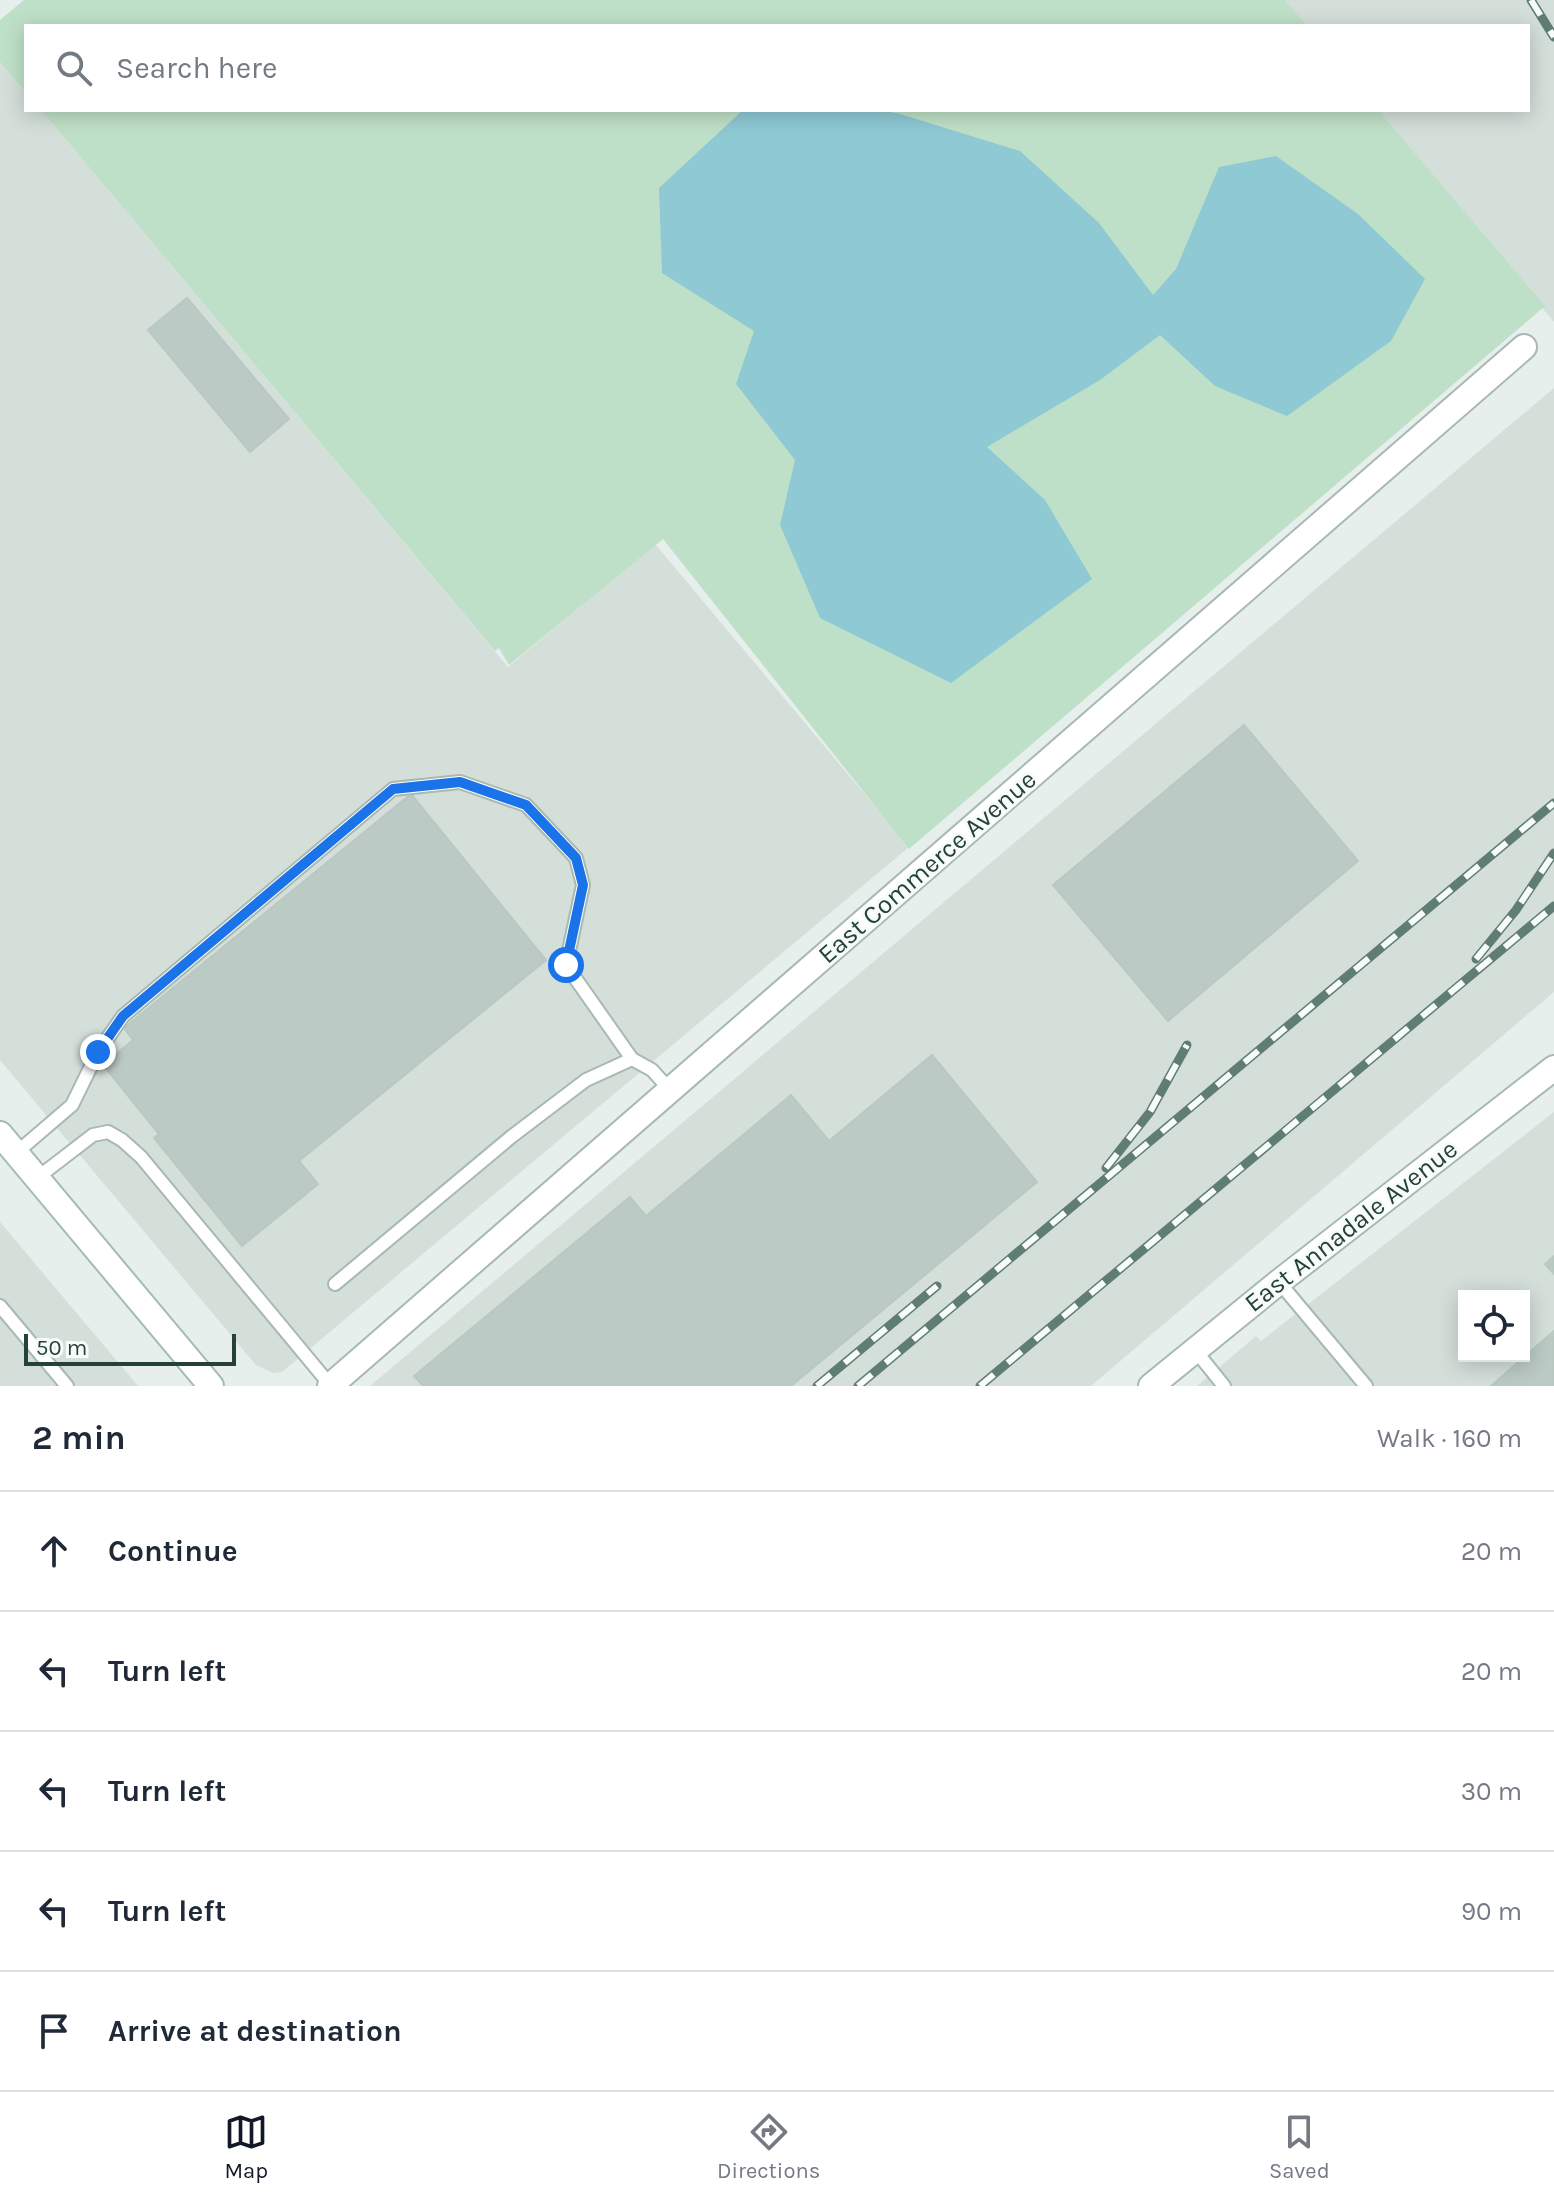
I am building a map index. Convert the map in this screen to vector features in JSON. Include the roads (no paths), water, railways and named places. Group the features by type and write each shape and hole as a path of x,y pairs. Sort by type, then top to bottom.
{"street":[{"name":"East Commerce Avenue","path":"330,1386 1524,347"},
{"name":"East Annadale Avenue","path":"1151,1386 1554,1068"},
{"path":"8,1143 211,1386"}],"lane":[{"path":"8,1143 72,1105 98,1052 123,1016 393,789 460,782 526,805 576,858 583,885 566,965 632,1059 652,1070 670,1090"},
{"path":"335,1284 573,1089 632,1059"},
{"path":"37,1178 93,1135 108,1132 122,1140 141,1157 330,1386"},
{"path":"1279,1282 1366,1386"},
{"path":"0,1306 67,1386"},
{"path":"1195,1350 1224,1386"}],"water":[{"path":"741,112 900,114 1020,151 1099,223 1153,295 1176,269 1219,167 1276,156 1358,214 1425,279 1391,341 1287,416 1215,386 1160,335 1100,380 987,447 1045,500 1092,579 951,683 820,618 780,525 795,460 736,384 754,331 662,273 659,188"}],"railway":[{"path":"1531,0 1554,37"},
{"path":"858,1386 1554,803"},
{"path":"1476,959 1516,910 1554,853"},
{"path":"980,1386 1554,906"},
{"path":"1106,1168 1150,1112 1187,1045"},
{"path":"817,1386 937,1286"}]}
